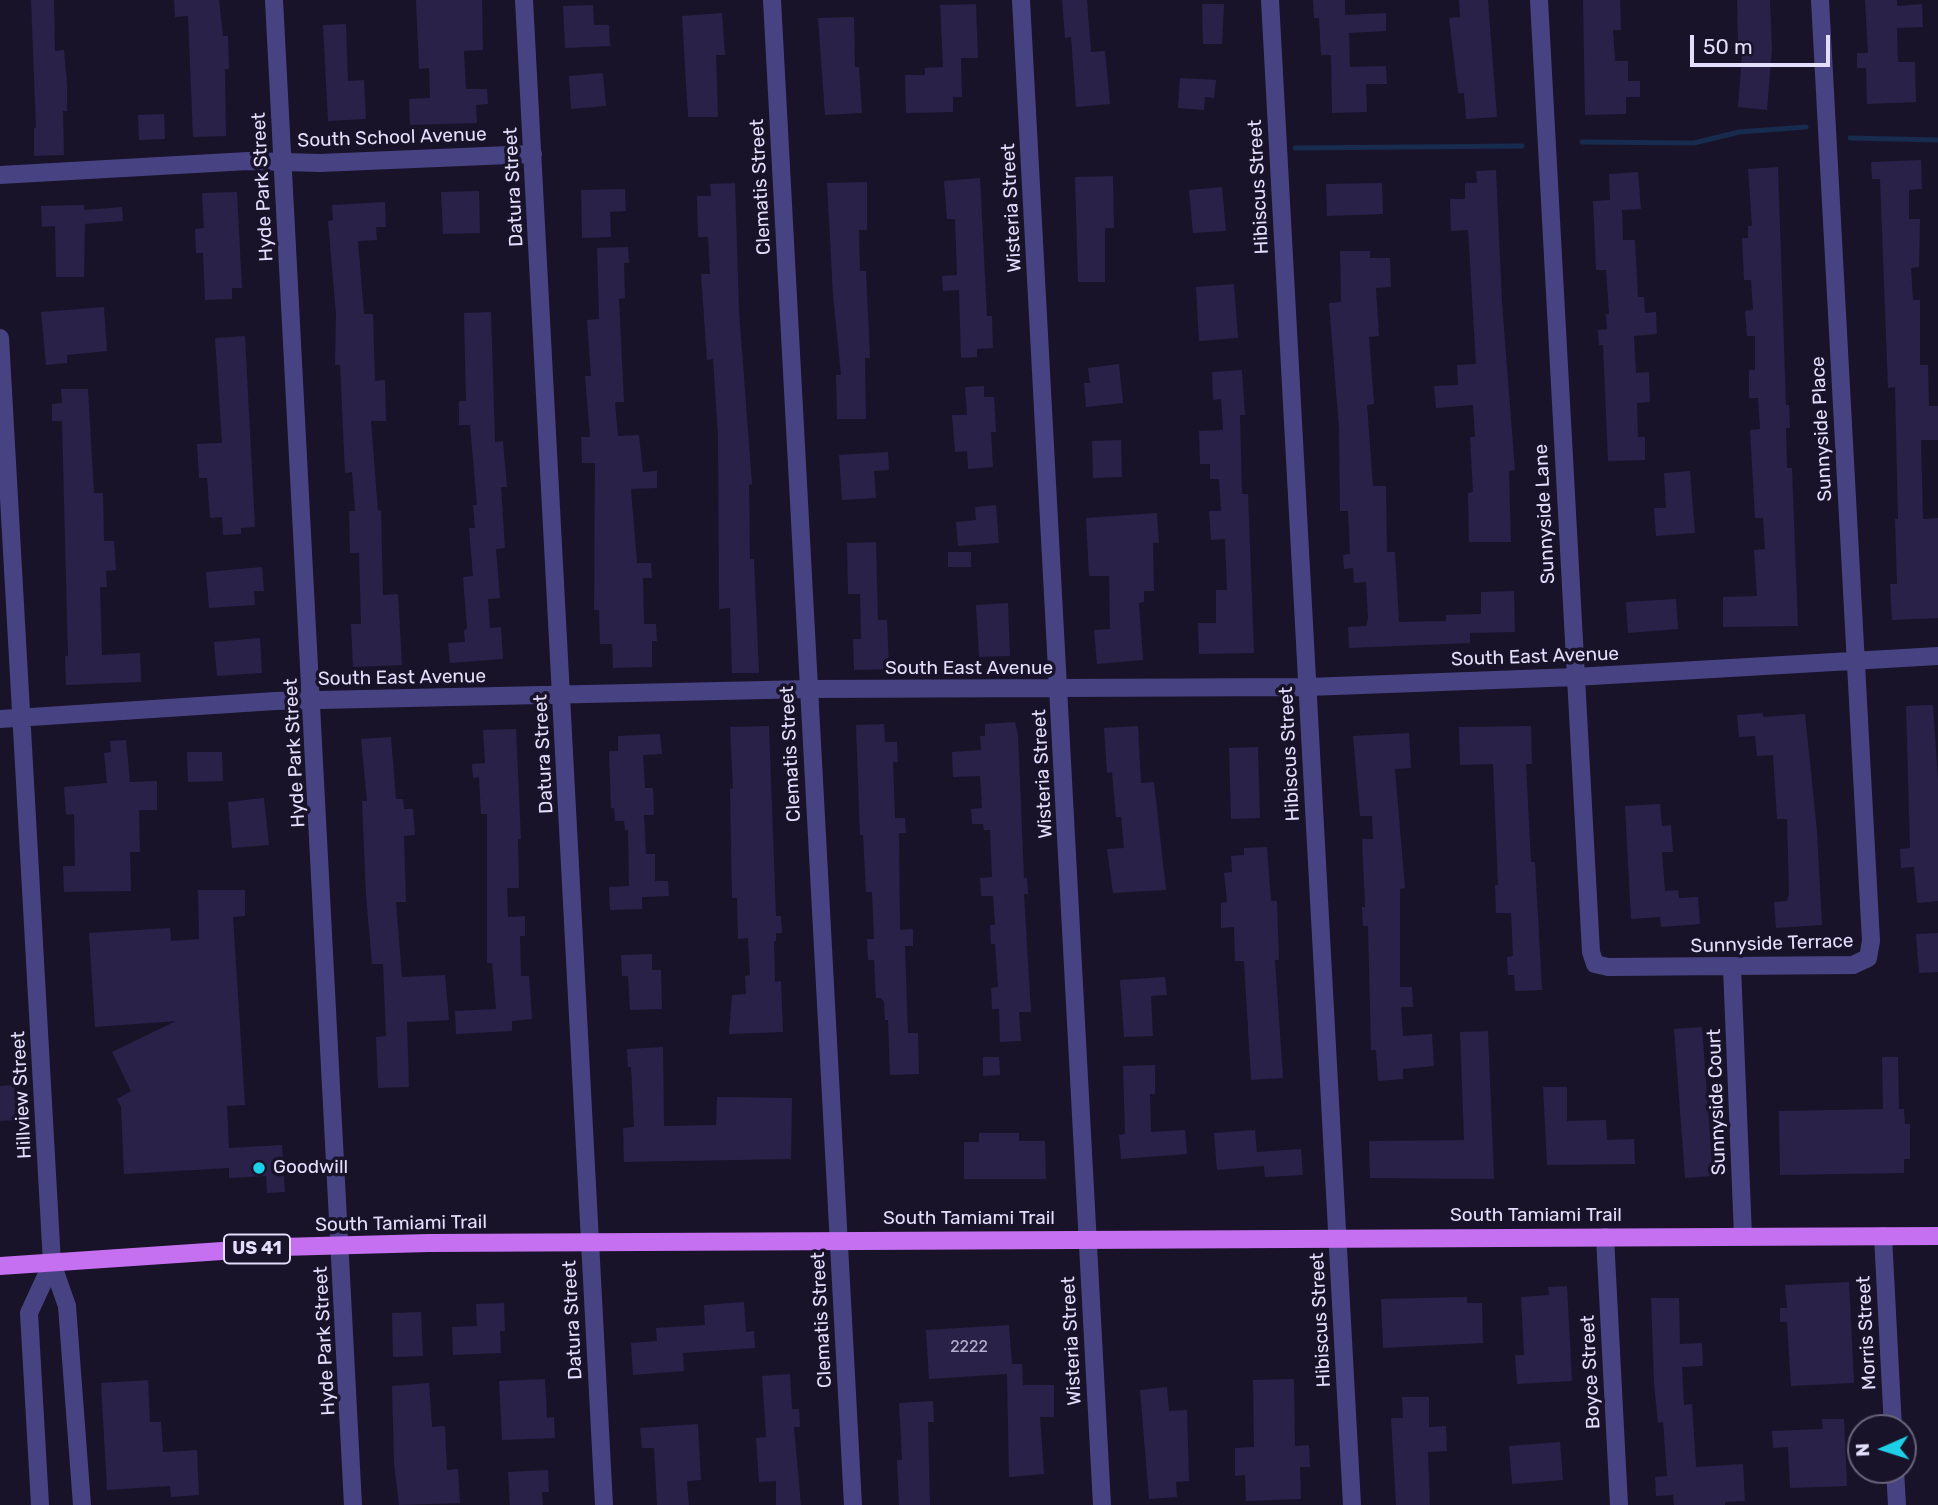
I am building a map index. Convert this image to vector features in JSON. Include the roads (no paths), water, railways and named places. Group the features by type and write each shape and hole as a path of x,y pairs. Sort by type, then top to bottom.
{"main road":[{"name":"South Tamiami Trail","path":"0,1266 341,1245 1938,1236"}],"street":[{"name":"Hyde Park Street","path":"274,0 354,1505"},
{"name":"Datura Street","path":"524,0 604,1505"},
{"name":"Clematis Street","path":"772,0 853,1505"},
{"name":"Wisteria Street","path":"1021,0 1102,1505"},
{"name":"Hibiscus Street","path":"1270,0 1352,1505"},
{"name":"Sunnyside Lane","path":"1539,0 1591,952 1595,964 1608,967 1655,967"},
{"name":"Sunnyside Place","path":"1819,0 1866,855"},
{"name":"South School Avenue","path":"0,175 533,154"},
{"name":"Hillview Street","path":"0,338 51,1263 67,1306 82,1505"},
{"name":"South East Avenue","path":"0,719 313,701 809,689 1308,687 1575,677 1938,656"},
{"name":"Sunnyside Terrace","path":"1655,967 1853,965 1868,958 1871,941 1866,855"},
{"name":"Sunnyside Court","path":"1732,967 1743,1236"},
{"name":"Morris Street","path":"1883,1236 1892,1414"},
{"name":"Boyce Street","path":"1605,1237 1619,1505"},
{"name":"Hillview Street","path":"40,1505 29,1313 51,1263"},
{"path":"1896,1484 1897,1505"}],"waterway":[{"path":"1582,142 1694,143 1739,132 1806,127"},
{"path":"1850,138 1938,140"},
{"path":"1295,148 1522,146"}],"place":[{"name":"Goodwill","path":"259,1168"}]}
